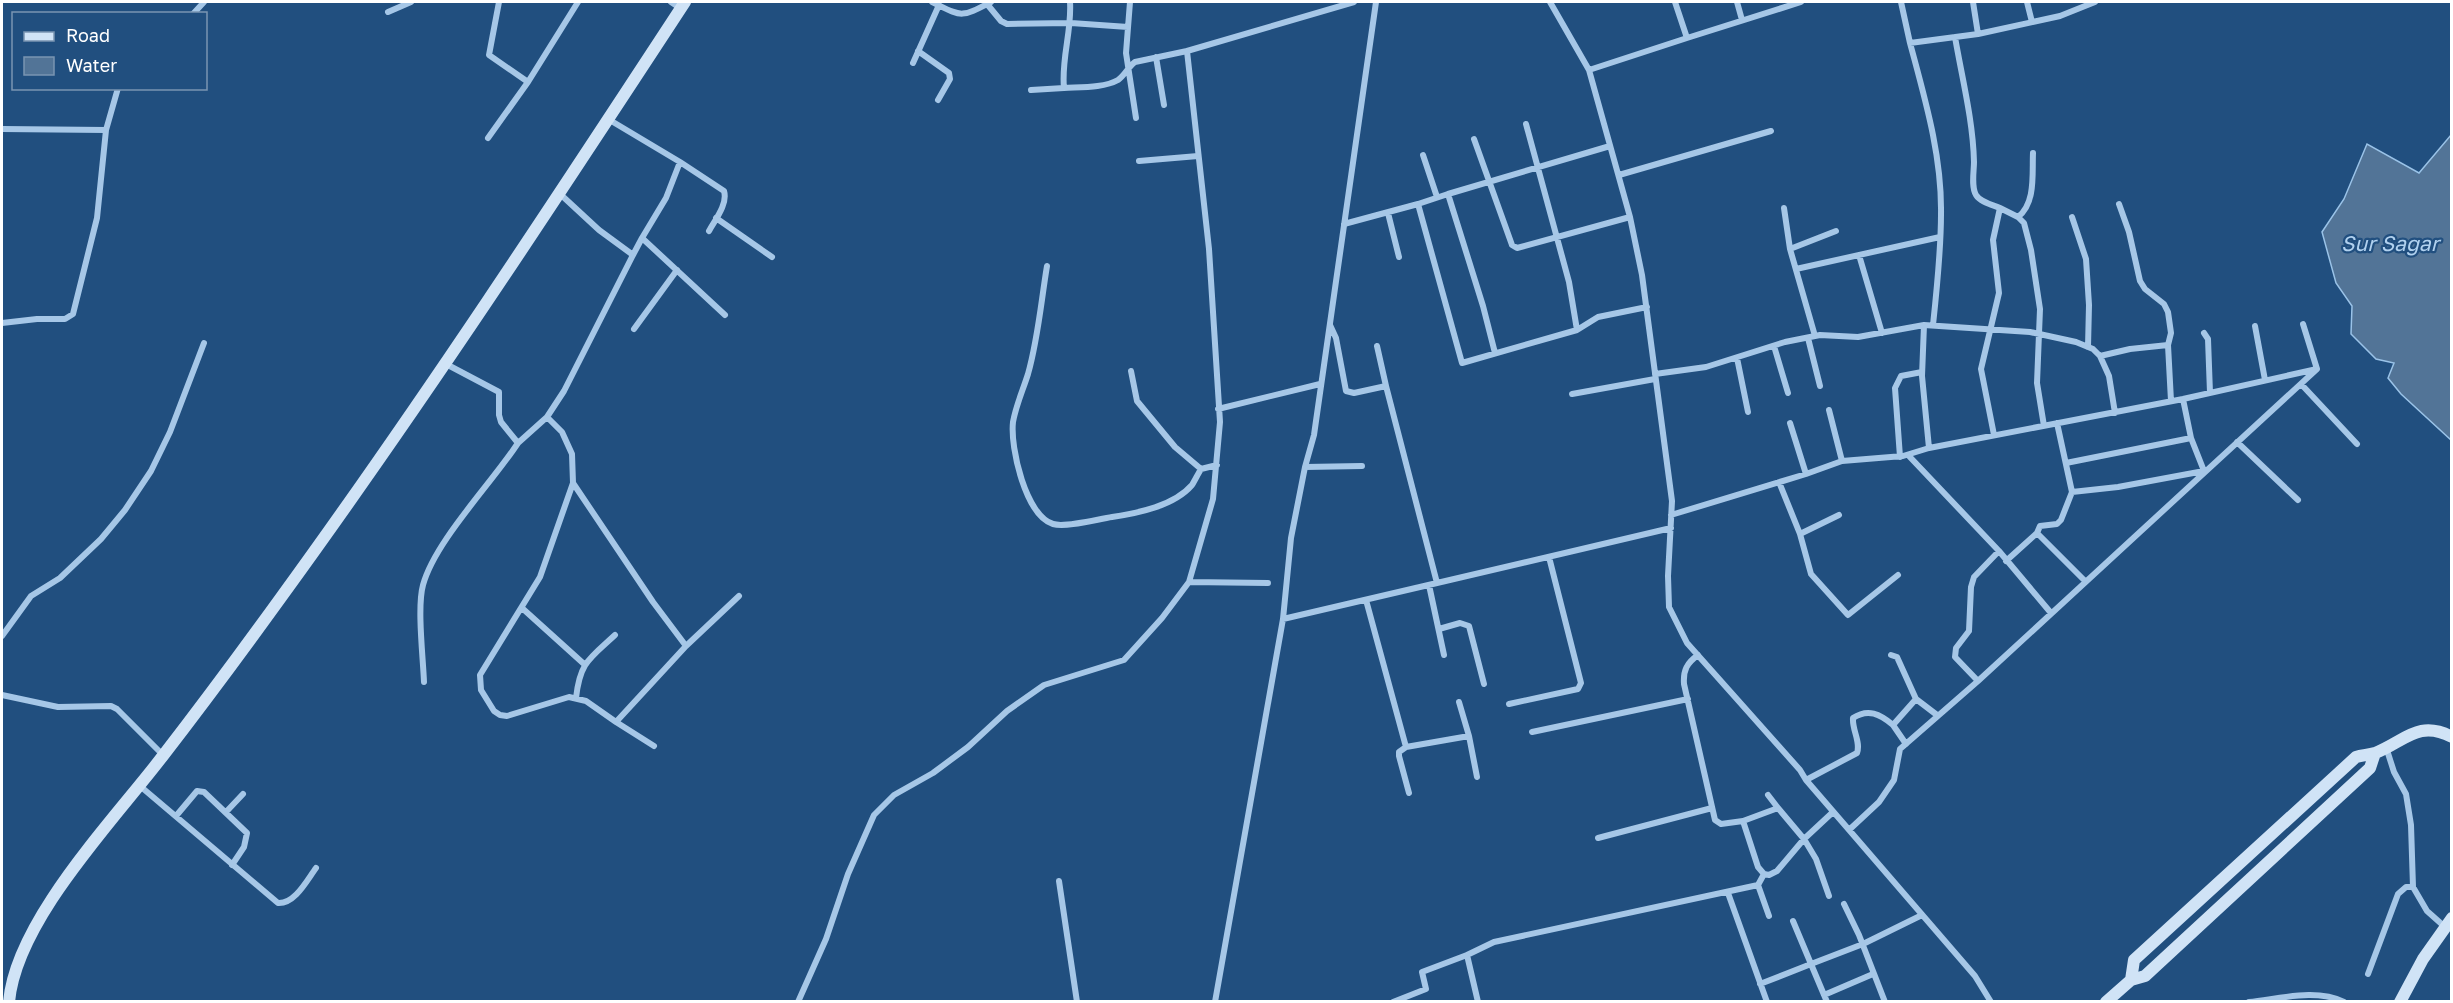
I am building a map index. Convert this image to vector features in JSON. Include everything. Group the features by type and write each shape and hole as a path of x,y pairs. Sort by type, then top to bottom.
{"main road":[{"path":"6,1000 14,972 31,931 66,879 164,755 282,596 446,364 608,118 678,4"},
{"path":"2131,980 2134,960 2356,756 2380,750 2423,730 2439,730 2449,733"},
{"path":"2106,1002 2131,980 2145,976 2370,768 2380,750"},
{"path":"2400,1002 2423,959 2449,923"}],"street":[{"path":"388,12 411,2"},
{"path":"500,2 489,56 528,82"},
{"path":"488,138 528,82 578,2"},
{"path":"932,2 959,15 964,15 989,3 1001,21 1007,24 1071,23 1128,27"},
{"path":"1064,88 1065,54 1071,23 1070,2"},
{"path":"1130,2 1128,67 1136,118"},
{"path":"1031,90 1110,84 1121,78 1128,67 1135,62 1186,51 1354,2"},
{"path":"1215,1002 1283,619 1291,538 1305,467 1314,435 1376,2"},
{"path":"1550,2 1589,69 1630,218 1647,307 1672,501 1668,576 1669,607 1687,643 1800,770 1833,812 1975,976 1991,1002"},
{"path":"1675,2 1687,38"},
{"path":"1737,2 1742,20"},
{"path":"1589,69 1801,2"},
{"path":"1901,2 1933,131 1939,176 1941,213 1933,325"},
{"path":"1973,2 1978,34"},
{"path":"2027,2 2032,22"},
{"path":"1910,43 1978,34 2060,15 2095,2"},
{"path":"913,63 939,5"},
{"path":"1955,37 1968,107 1976,195 2018,217 2024,223 2031,250 2040,309 2041,334 2037,383 2044,426"},
{"path":"918,51 949,73 950,79 938,100"},
{"path":"798,1002 826,939 848,873 874,814 894,795 933,773 968,747 1007,711 1044,685 1124,660 1162,618 1189,582 1213,499 1220,422 1209,249 1186,51"},
{"path":"1156,57 1164,105"},
{"path":"2,323 65,319 73,314 97,218 106,130 117,90"},
{"path":"608,118 724,191 726,197 724,204 709,231"},
{"path":"1526,124 1569,282 1577,330"},
{"path":"2,129 106,130"},
{"path":"1619,175 1771,131"},
{"path":"1474,139 1512,245 1517,248 1630,218"},
{"path":"1344,224 1388,213 1610,146"},
{"path":"2018,217 2025,211 2031,196 2033,153"},
{"path":"1423,155 1437,197"},
{"path":"1139,161 1198,156"},
{"path":"424,682 421,595 423,584 440,550 518,443 547,417 568,383 642,238 666,198 680,162"},
{"path":"558,192 599,230 633,255"},
{"path":"1448,194 1483,306 1495,353"},
{"path":"1418,204 1462,363 1577,330 1598,317 1647,307"},
{"path":"2119,204 2129,232 2140,281 2145,289 2164,304 2168,312 2171,333 2168,345 2171,401"},
{"path":"1784,208 1790,249 1815,336"},
{"path":"1994,435 1981,369 1999,293 1993,240 2000,208"},
{"path":"1388,213 1399,257"},
{"path":"2072,217 2086,259 2089,305 2088,348"},
{"path":"716,218 772,257"},
{"path":"1790,249 1836,231"},
{"path":"1796,269 1940,237"},
{"path":"642,238 725,315"},
{"path":"1859,255 1882,333"},
{"path":"1047,266 1030,367 1013,423 1014,448 1019,474 1026,492 1042,518 1054,525 1067,524 1125,515 1151,508 1172,500 1183,492 1191,485 1201,469 1217,465"},
{"path":"634,329 677,270"},
{"path":"1329,324 1336,338 1346,391 1354,393 1386,386"},
{"path":"2303,324 2317,369"},
{"path":"1924,325 1922,372 1929,448"},
{"path":"1572,394 1706,367 1815,336 1840,334 1858,337 1933,325 2041,334 2076,342 2100,356 2109,376 2115,413"},
{"path":"2255,326 2265,380"},
{"path":"2204,333 2208,339 2210,393"},
{"path":"1808,338 1820,386"},
{"path":"2,636 31,596 60,578 101,539 125,510 151,471 170,432 204,343"},
{"path":"2100,356 2130,349 2168,345"},
{"path":"1377,346 1437,583"},
{"path":"1774,346 1788,393"},
{"path":"1737,358 1748,412"},
{"path":"446,364 499,392 501,422 518,443"},
{"path":"1671,515 1842,461 1900,457 1929,448 2115,413 2317,369"},
{"path":"1849,830 1879,802 1894,780 1900,749 1978,681 2317,369"},
{"path":"1131,371 1137,402 1175,447 1201,469"},
{"path":"1900,457 1895,388 1901,376 1922,372"},
{"path":"1218,409 1320,384"},
{"path":"2301,384 2357,444"},
{"path":"2183,399 2192,438 2204,471"},
{"path":"1828,410 1842,461"},
{"path":"547,417 562,432 572,454 573,483 540,577 483,668 479,682 481,690 494,711 507,716 562,698 586,701 654,746"},
{"path":"1790,423 1806,474"},
{"path":"2006,561 2037,533 2040,525 2056,524 2061,520 2072,492 2057,423"},
{"path":"2066,463 2192,438"},
{"path":"2237,442 2298,500"},
{"path":"1908,455 1999,551 2051,613"},
{"path":"1305,467 1362,466"},
{"path":"2072,492 2118,487 2204,471"},
{"path":"1779,482 1800,534 1811,574 1848,615 1898,575"},
{"path":"573,483 653,602 686,646"},
{"path":"1800,534 1839,515"},
{"path":"1283,619 1671,528"},
{"path":"2037,533 2085,581"},
{"path":"1978,681 1955,657 1954,651 1969,631 1971,587 1974,577 1999,551"},
{"path":"1509,704 1578,689 1581,683 1549,557"},
{"path":"1189,582 1268,583"},
{"path":"1429,585 1444,655"},
{"path":"616,722 686,646 739,596"},
{"path":"1366,600 1406,747"},
{"path":"522,608 584,664"},
{"path":"1439,629 1460,623 1469,626 1484,684"},
{"path":"576,698 580,673 584,664 615,635"},
{"path":"1698,655 1688,662 1683,674 1715,820 1718,824 1743,821 1778,808"},
{"path":"1891,655 1897,657 1916,699 1937,715"},
{"path":"2,695 58,707 111,706 117,709 164,755"},
{"path":"1532,732 1688,699"},
{"path":"1893,725 1916,699"},
{"path":"1459,702 1478,777"},
{"path":"1806,780 1857,753 1858,745 1852,722 1856,715 1873,712 1883,717 1893,725 1906,744"},
{"path":"1408,793 1399,752 1406,747 1469,736"},
{"path":"2380,750 2406,794 2411,825 2413,886 2427,911 2449,923"},
{"path":"140,786 278,903 291,900 316,868"},
{"path":"176,816 196,791 204,792 247,833 244,847 232,865"},
{"path":"225,812 243,794"},
{"path":"1768,795 1804,839 1819,865 1829,896"},
{"path":"1598,838 1712,808"},
{"path":"1743,821 1758,867 1764,874 1769,875 1777,871 1804,839 1833,812"},
{"path":"1393,1002 1426,988 1422,972 1494,942 1728,893 1758,885 1764,874"},
{"path":"1059,881 1077,1002"},
{"path":"1758,885 1769,916"},
{"path":"2368,974 2398,894 2406,887 2413,886"},
{"path":"1728,893 1767,1002"},
{"path":"1844,904 1863,944 1884,1001"},
{"path":"1760,984 1863,944 1922,915"},
{"path":"1793,921 1826,998 1873,974"},
{"path":"1467,955 1478,1002"},
{"path":"2249,1002 2316,995 2328,995 2344,1002"}],"water":[{"name":"Sur Sagar","path":"2451,135 2451,440 2401,394 2388,378 2394,363 2376,359 2351,334 2352,306 2336,283 2322,232 2344,199 2367,144 2419,173"}]}
